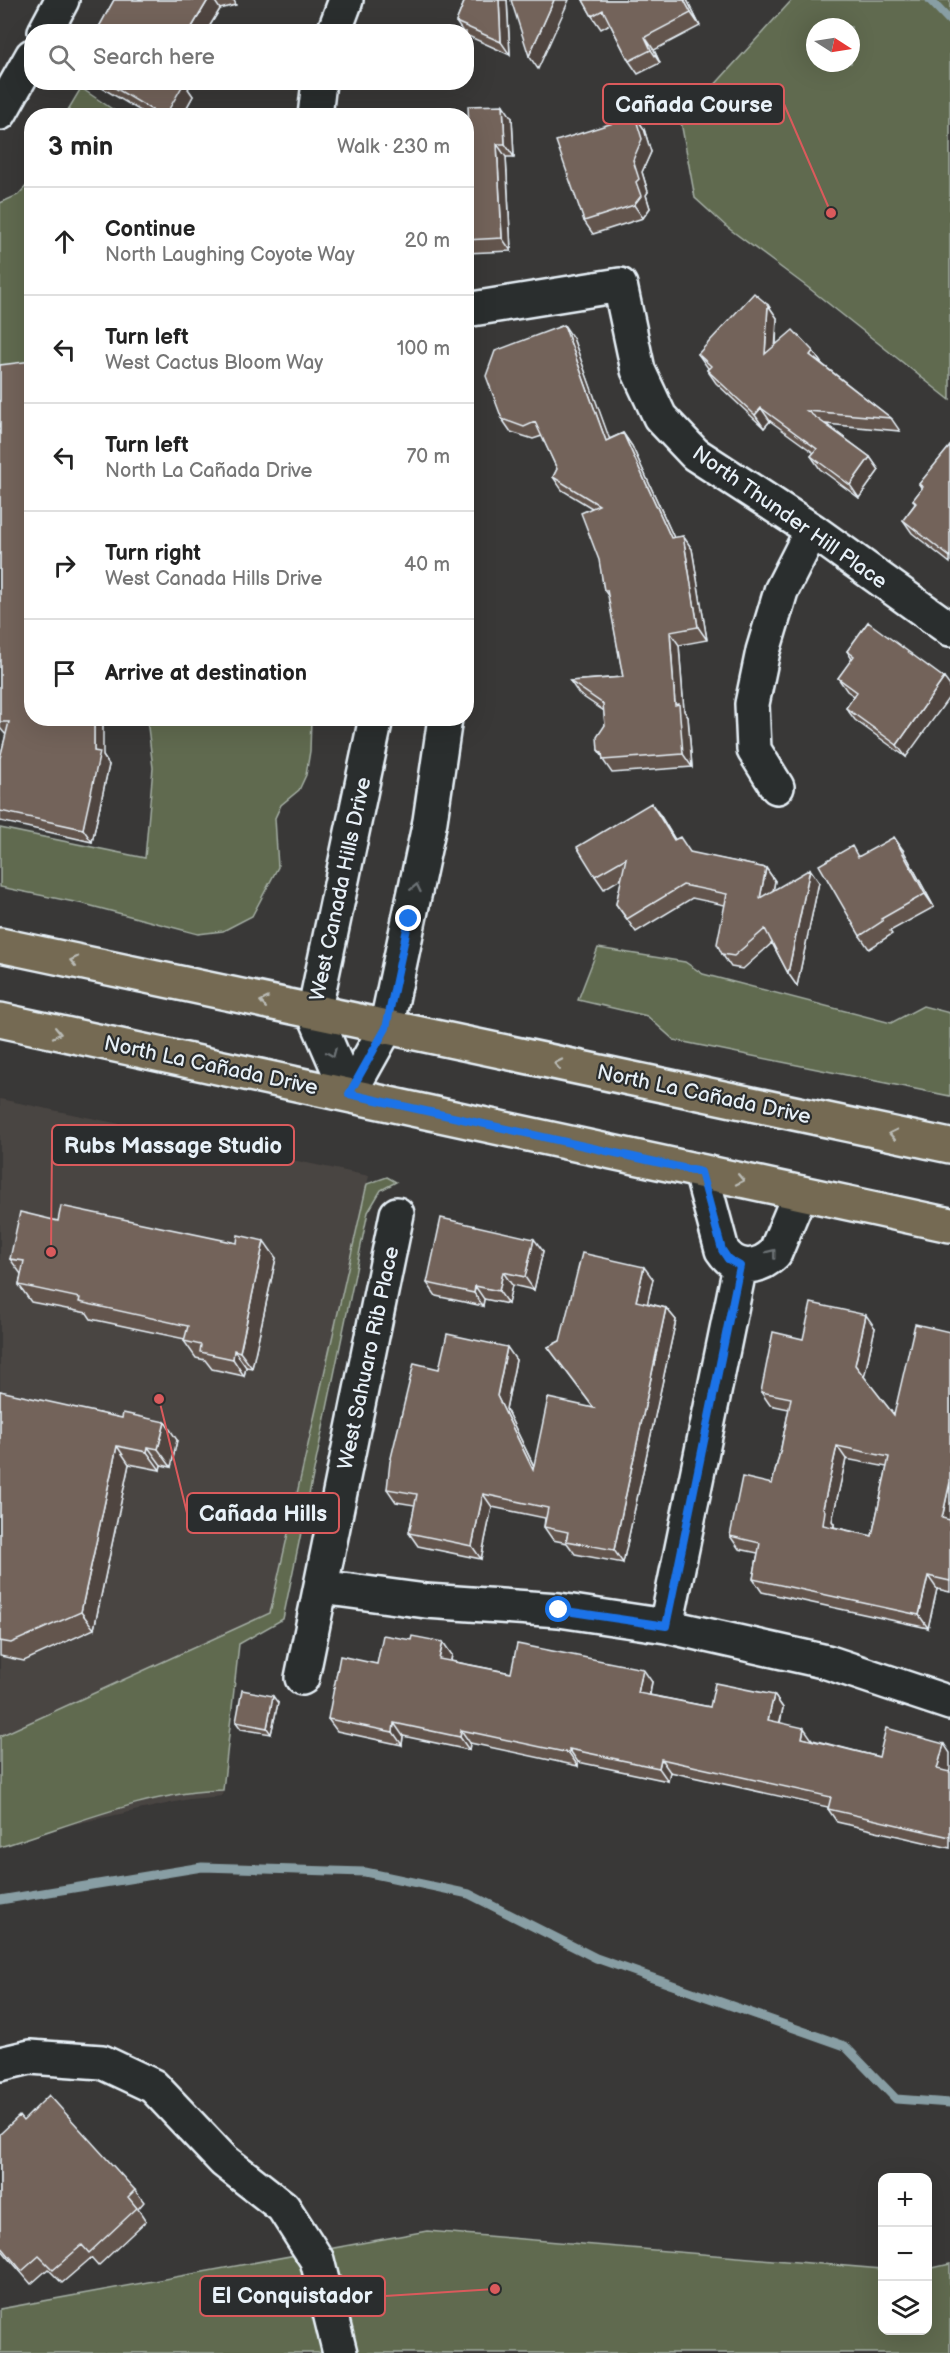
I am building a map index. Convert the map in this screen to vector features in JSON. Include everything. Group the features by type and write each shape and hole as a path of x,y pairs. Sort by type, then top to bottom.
{"main road":[{"name":"North La Cañada Drive","path":"0,945 950,1146"},
{"name":"North La Cañada Drive","path":"0,1020 950,1225"}],"street":[{"path":"49,24 62,0"},
{"path":"337,24 346,0"},
{"path":"0,113 24,70"},
{"path":"316,108 318,90"},
{"name":"North Thunder Hill Place","path":"474,309 620,285 638,370 660,417 695,454 812,530 950,629"},
{"path":"777,787 754,750 752,704 763,651 781,591 812,530"},
{"name":"West Canada Hills Drive","path":"349,1094 314,1012 374,726"},
{"path":"349,1094 386,1028 430,821 444,726"},
{"path":"701,1172 722,1250 728,1259 740,1266 758,1265 775,1253 800,1193"},
{"name":"West Sahuaro Rib Place","path":"302,1678 398,1214"},
{"path":"666,1626 740,1266"},
{"path":"321,1587 426,1601 559,1610 666,1626 827,1662 950,1703"},
{"path":"0,2064 30,2057 102,2062 153,2086 224,2161 283,2206 317,2260 340,2353"}],"shaded area":[{"path":"0,1099 369,1176 267,1627 239,1644 222,1796 189,1799 74,1824 0,1847"}],"green space":[{"path":"792,0 950,0 950,400 810,289 728,228 695,198 681,122"},
{"path":"80,90 84,90 111,108 69,108"},
{"path":"24,189 24,364 0,369 0,203 18,195"},
{"path":"148,726 311,726 306,775 299,790 281,805 275,818 278,867 252,916 223,931 198,934 84,904 0,887 0,828 145,858 153,768"},
{"path":"598,948 685,962 703,974 891,1023 923,1006 950,1013 950,1096 674,1040 647,1016 578,1000"},
{"path":"387,1177 396,1182 381,1190 368,1212 283,1619 239,1644 223,1790 195,1792 138,1803 0,1847 0,1736 270,1613 367,1184"},
{"path":"427,2231 878,2269 878,2335 932,2335 932,2268 950,2264 950,2353 0,2353 0,2309"}],"building":[{"path":"114,0 208,0 194,24 101,24"},
{"path":"465,0 499,0 501,42 474,30 474,24 456,22"},
{"path":"511,0 554,0 529,56"},
{"path":"583,0 684,0 691,13 645,37 651,50 629,61 603,10 592,16"},
{"path":"118,90 180,90 170,108 149,108"},
{"path":"503,105 505,144 497,144 502,238 474,240 474,108 468,108 468,106"},
{"path":"635,116 642,139 633,160 639,179 636,182 641,196 634,205 584,221 556,141"},
{"path":"754,293 768,305 765,354 793,330 813,351 810,355 891,418 807,411 870,457 850,485 811,456 817,449 761,408 755,415 707,370 711,366 698,354"},
{"path":"564,325 606,441 623,433 671,538 683,536 698,627 670,632 675,705 679,704 683,754 603,760 602,753 598,750 597,737 605,725 603,704 570,681 623,677 607,590 604,590 599,560 581,513 599,505 553,477 557,469 535,422 524,427 502,419 486,376 495,351"},
{"path":"24,362 24,726 94,726 94,751 100,752 83,829 0,811 0,758 9,722 0,722 0,365"},
{"path":"950,446 950,557 903,520 916,503 913,500 923,487 919,484"},
{"path":"868,622 944,678 897,745 846,708 857,692 838,678 854,656 847,651"},
{"path":"651,803 674,840 680,837 690,852 766,868 760,898 810,869 788,973 765,929 734,956 722,954 717,944 727,894 683,885 627,919 616,904 626,858 595,876 577,847"},
{"path":"894,837 925,894 881,919 883,921 860,936 819,865 852,846 858,857"},
{"path":"61,1206 237,1243 238,1235 264,1241 240,1352 234,1350 233,1359 200,1352 201,1345 184,1341 188,1326 79,1302 80,1298 19,1285 24,1261 10,1259 20,1212 58,1221"},
{"path":"441,1218 534,1239 525,1277 503,1272 499,1291 475,1286 474,1293 427,1283"},
{"path":"582,1253 644,1267 636,1301 666,1308 614,1550 566,1541 568,1532 544,1527 548,1508 483,1494 472,1546 409,1533 417,1494 387,1489 390,1462 414,1363 439,1369 447,1334 507,1347 497,1396 533,1470 548,1398 594,1408 548,1347 560,1341"},
{"path":"811,1303 866,1315 855,1365 894,1415 915,1324 950,1332 950,1482 942,1518 950,1520 950,1581 928,1576 919,1615 753,1579 760,1543 730,1536 742,1477 772,1484 781,1448 791,1398 761,1392 773,1332 803,1339","holes":["837,1446 889,1457 872,1536 823,1525 825,1511 823,1508"]},
{"path":"0,1391 122,1418 123,1413 165,1422 158,1449 148,1447 147,1452 117,1446 81,1612 11,1643 0,1641"},
{"path":"383,1635 411,1640 412,1636 443,1642 439,1659 511,1673 517,1644 643,1669 638,1693 710,1707 715,1683 774,1695 768,1720 804,1728 802,1738 879,1757 886,1728 944,1744 937,1769 950,1772 950,1837 828,1809 831,1797 661,1759 659,1768 569,1749 569,1753 461,1730 460,1737 394,1723 393,1732 328,1719 340,1656 377,1664"},
{"path":"242,1690 273,1696 267,1728 236,1722"},
{"path":"49,2095 135,2190 128,2197 137,2208 89,2253 82,2245 53,2270 39,2256 22,2271 0,2245 0,2134 19,2116 23,2121"}],"waterway":[{"path":"930,0 950,21"},
{"path":"0,1900 202,1867 365,1872 469,1894 596,1958 845,2046 896,2099 950,2103"}],"place":[{"name":"Cañada Course","path":"831,213"},
{"name":"Rubs Massage Studio","path":"51,1252"},
{"name":"Cañada Hills","path":"159,1399"},
{"name":"El Conquistador","path":"495,2289"}],"route":[{"path":"409,919 386,1028 349,1094 701,1172 722,1250 728,1259 740,1266 666,1626 559,1610"}]}
